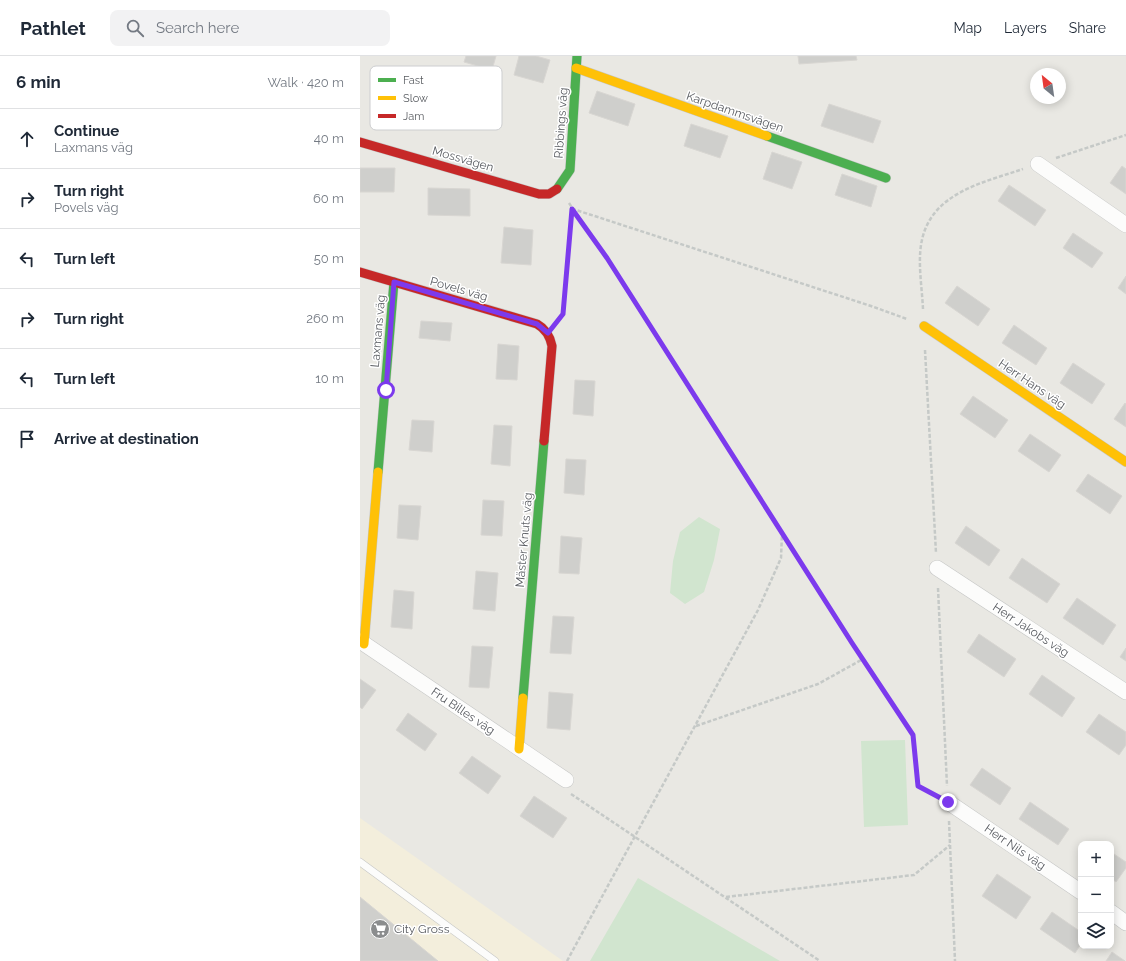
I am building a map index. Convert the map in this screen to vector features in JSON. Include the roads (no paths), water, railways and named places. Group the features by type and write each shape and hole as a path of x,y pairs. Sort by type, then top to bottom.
{"street":[{"name":"Ribbings väg","path":"558,188 570,170 577,56"},
{"name":"Karpdammsvägen","path":"576,68 886,178"},
{"name":"Mossvägen","path":"360,142 542,195 558,188"},
{"path":"1038,164 1126,225"},
{"name":"Povels väg","path":"360,272 537,324 548,333"},
{"name":"Laxmans väg","path":"362,643 394,282"},
{"name":"Herr Hans väg","path":"924,326 1126,462"},
{"name":"Mäster Knuts väg","path":"519,749 552,346 548,333"},
{"name":"Herr Jakobs väg","path":"937,568 1126,692"},
{"name":"Fru Billes väg","path":"362,643 566,780"},
{"name":"Herr Nils väg","path":"948,802 1078,890"},
{"path":"1112,913 1126,923"}],"lane":[{"path":"360,862 495,961"}],"place":[{"name":"City Gross","path":"380,929"}]}
